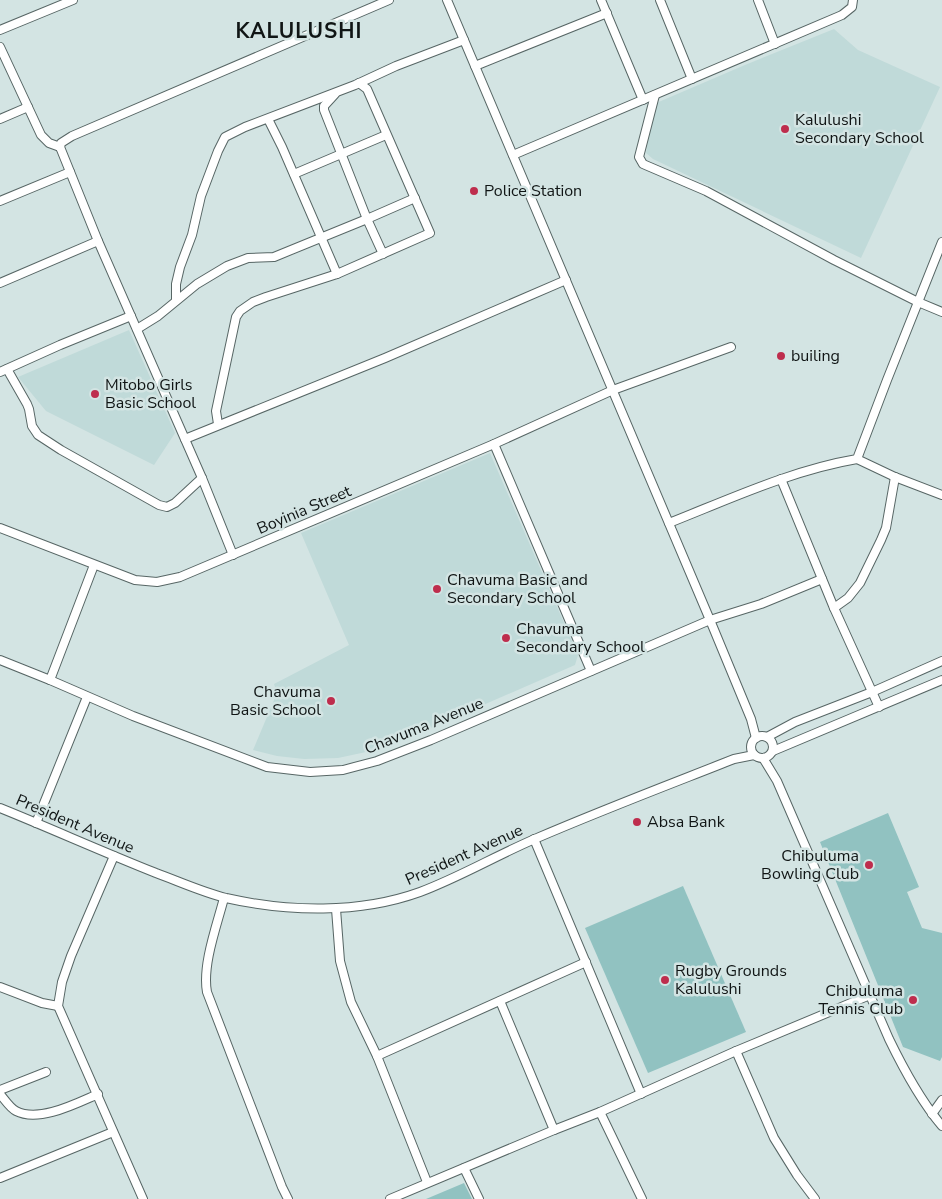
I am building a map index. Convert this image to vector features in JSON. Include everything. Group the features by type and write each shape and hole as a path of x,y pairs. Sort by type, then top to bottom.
{"street":[{"path":"0,30 73,0"},
{"path":"60,147 62,143 72,136 389,0"},
{"path":"447,0 751,719 759,739 754,756 768,755 942,680"},
{"path":"601,0 643,100"},
{"path":"660,0 692,79"},
{"path":"758,0 775,44"},
{"path":"513,155 842,15 852,7 853,0"},
{"path":"475,66 606,13"},
{"path":"176,300 176,284 192,235 201,196 225,137 245,126 337,92 464,40"},
{"path":"0,47 45,140 60,147 98,241 138,329 233,555"},
{"path":"369,95 372,84 381,73"},
{"path":"218,424 216,411 236,317 240,311 253,302 337,274 430,233 367,89 359,83"},
{"path":"337,92 324,108 366,220 383,254"},
{"path":"656,95 639,157 643,164 706,191 834,260 942,312"},
{"path":"0,119 28,107"},
{"path":"268,119 337,274"},
{"path":"294,174 386,135"},
{"path":"0,202 70,172"},
{"path":"138,329 158,316 176,300 213,273 236,262 258,257 274,257 415,198"},
{"path":"0,283 98,241"},
{"path":"857,460 942,242"},
{"path":"184,439 385,358 566,280"},
{"path":"132,316 60,345 3,371 27,404 32,426 38,435 159,506 167,507 175,503 202,478"},
{"name":"Boyinia Street","path":"0,528 135,580 157,582 180,577 494,444 613,390 730,347"},
{"path":"494,444 591,671"},
{"path":"669,523 781,479 828,464 857,460 942,495"},
{"path":"834,608 848,598 860,583 881,540 886,528 895,477"},
{"path":"781,479 834,608 879,707"},
{"path":"50,680 94,565"},
{"name":"Chavuma Avenue","path":"0,660 212,747 267,767 310,772 343,770 377,761 710,620 761,604 822,579"},
{"name":"President Avenue","path":"734,759 759,739 795,722 872,692 942,661"},
{"path":"36,823 87,696"},
{"path":"759,739 773,743 768,755 777,781 889,1039 907,1076 942,1126"},
{"name":"President Avenue","path":"0,808 114,856 224,898 294,908 336,908 418,893 455,878 534,839 616,805 734,759 754,756"},
{"path":"534,839 641,1094"},
{"path":"114,856 68,965 62,982 58,1006 143,1199"},
{"path":"224,898 207,964 205,981 207,992 288,1199"},
{"path":"336,908 340,961 351,1002 377,1056 427,1182"},
{"path":"377,1056 586,962"},
{"path":"0,987 42,1003 58,1006"},
{"path":"390,1199 427,1182 600,1112 736,1051 870,995"},
{"path":"500,1002 554,1130"},
{"path":"736,1051 774,1138 815,1199"},
{"path":"0,1090 46,1072"},
{"path":"0,1094 14,1110 28,1114 61,1110 98,1094"},
{"path":"932,1114 942,1100"},
{"path":"600,1112 642,1199"},
{"path":"0,1178 113,1132"},
{"path":"464,1168 479,1199"}],"shaded area":[{"name":"Kalulushi Secondary School","path":"834,29 858,50 940,87 861,258 653,159 646,153 654,104"},
{"name":"Mitobo Girls Basic School","path":"129,330 175,433 154,465 46,411 18,377"},
{"name":"Chavuma Basic and Secondary School","path":"490,453 578,655 575,665 394,744 366,752 338,758 304,759 277,756 253,750 277,693 274,684 349,645 301,533"},
{"path":"888,813 919,887 907,892 922,928 942,933 942,1057 940,1061 903,1047 820,842"},
{"name":"Rugby Grounds Kalulushi","path":"683,886 746,1032 648,1073 585,928"},
{"path":"464,1183 472,1199 426,1199"}],"place":[{"name":"Kalulushi Secondary School","path":"785,129"},
{"name":"Police Station","path":"474,191"},
{"name":"builing","path":"781,356"},
{"name":"Mitobo Girls Basic School","path":"95,394"},
{"name":"Chavuma Basic and Secondary School","path":"437,589"},
{"name":"Chavuma Secondary School","path":"506,638"},
{"name":"Chavuma Basic School","path":"331,701"},
{"name":"Absa Bank","path":"637,822"},
{"name":"Chibuluma Bowling Club","path":"869,865"},
{"name":"Rugby Grounds Kalulushi","path":"665,980"},
{"name":"Chibuluma Tennis Club","path":"913,1000"}],"district":[{"name":"KALULUSHI","path":"299,31"}]}
